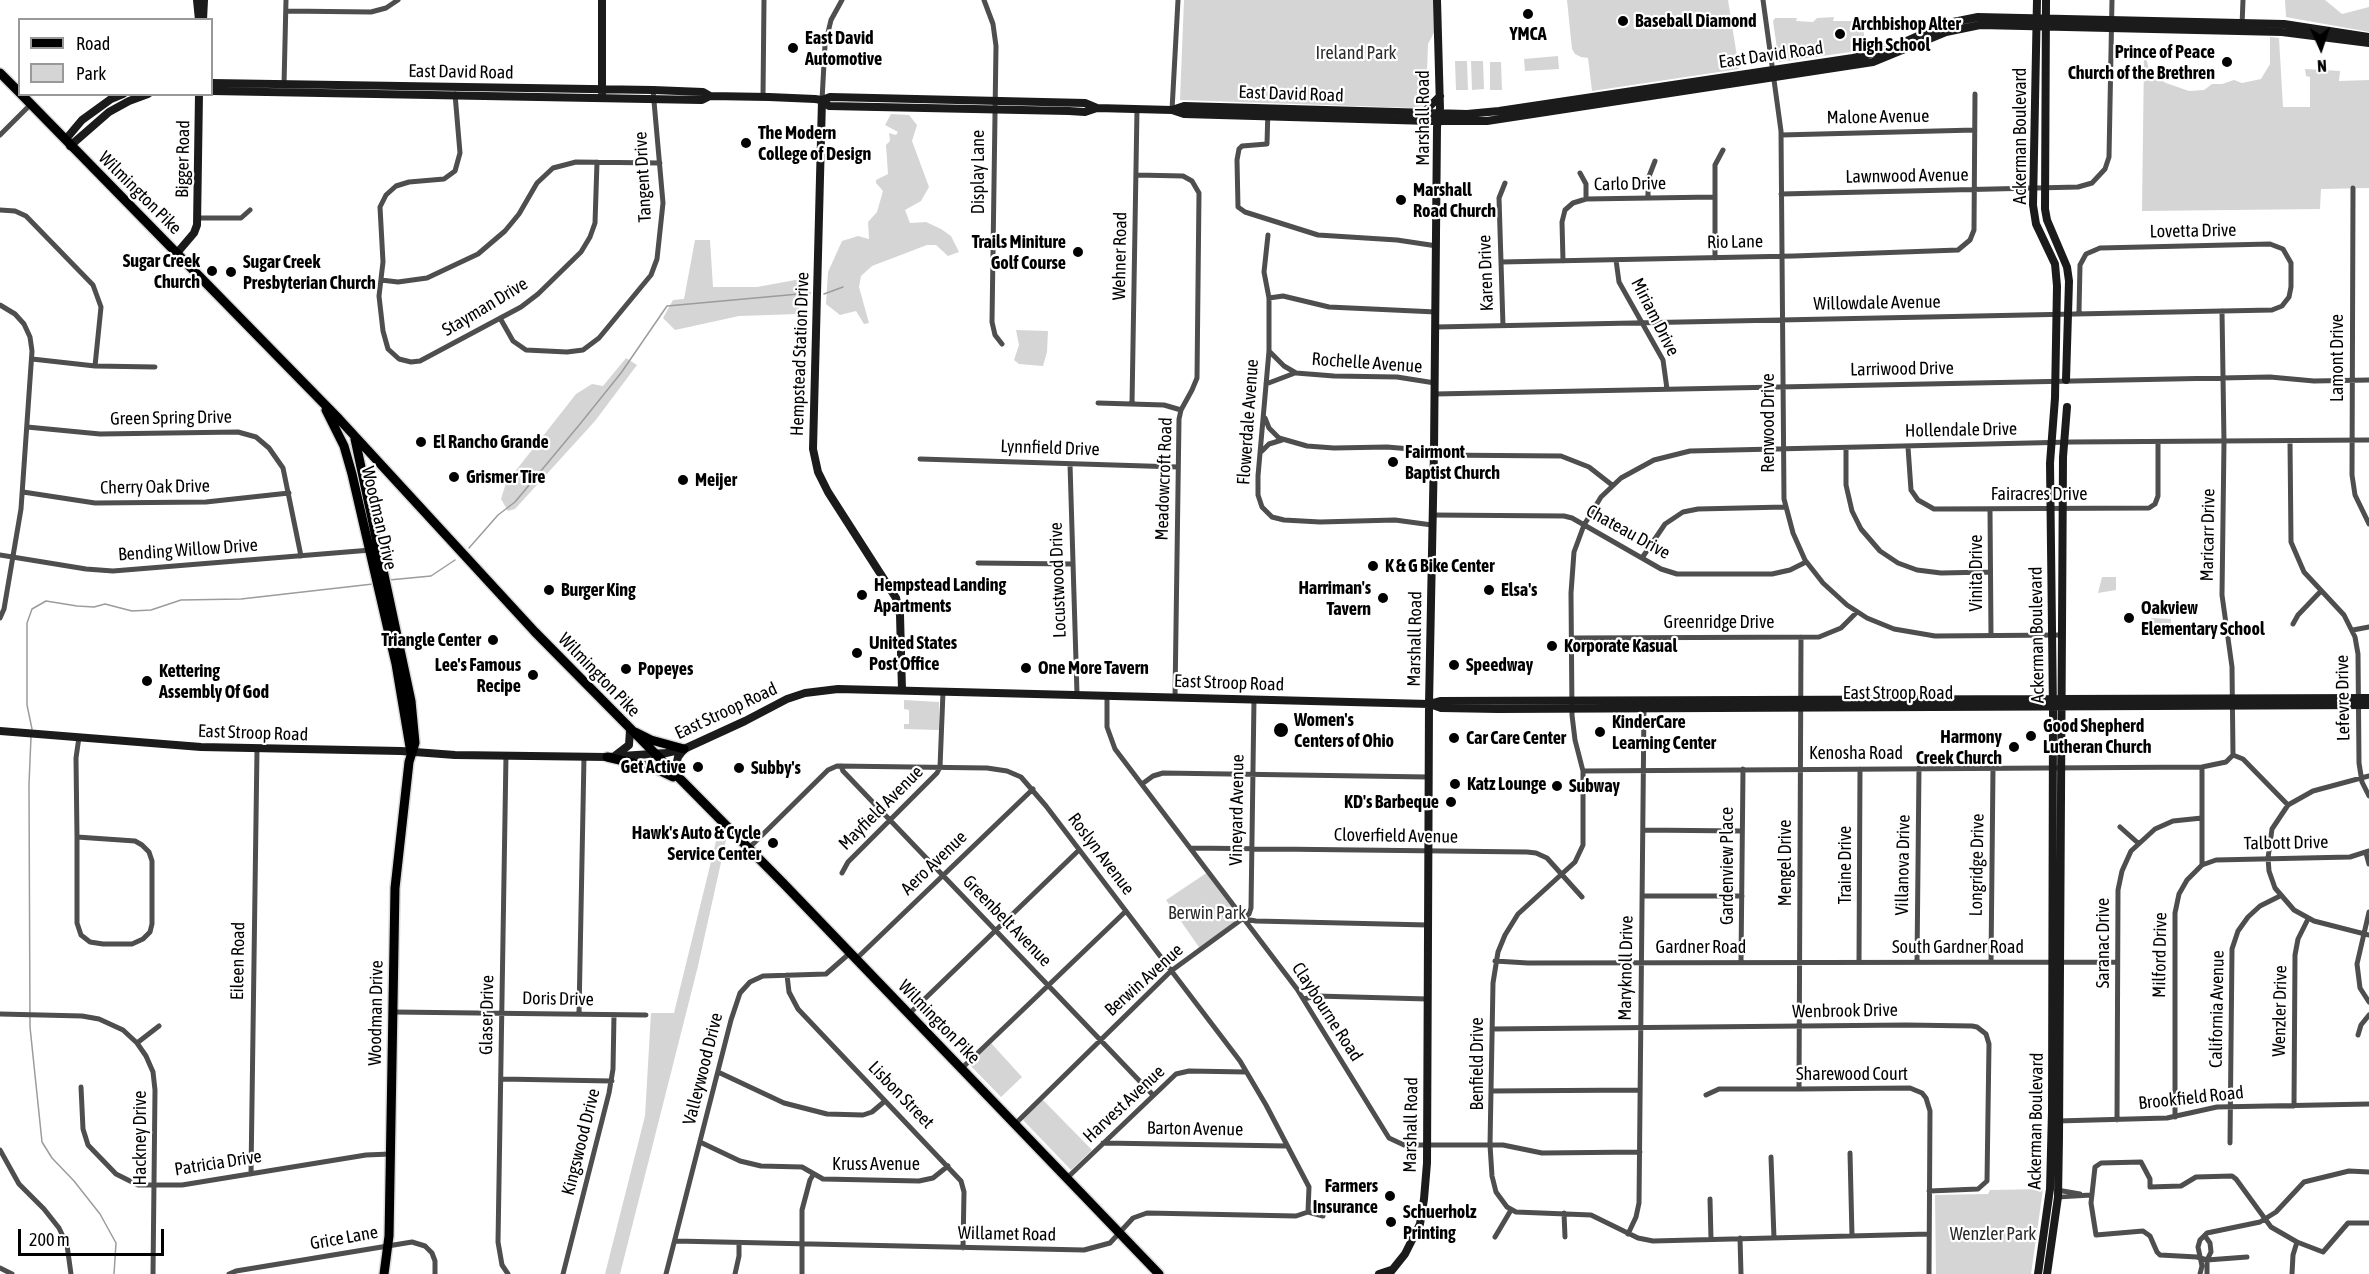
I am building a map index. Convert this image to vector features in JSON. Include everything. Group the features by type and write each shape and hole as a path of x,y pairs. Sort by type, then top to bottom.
{"main road":[{"name":"Wilmington Pike","path":"0,73 18,92"},
{"name":"Wilmington Pike","path":"22,96 321,400 494,588 653,754 749,849 1159,1274"},
{"name":"Woodman Drive","path":"321,400 344,446 368,519"},
{"name":"Woodman Drive","path":"354,436 381,583 412,706 415,743 411,753 397,855 389,1245 384,1274"},
{"path":"348,459 359,457"},
{"path":"630,730 651,740 684,749"},
{"path":"611,756 654,768 681,781"}],"street":[{"path":"197,0 201,18"},
{"path":"201,18 204,0"},
{"path":"284,88 286,0"},
{"path":"286,10 371,12 386,8 398,0"},
{"path":"602,0 602,93"},
{"path":"763,97 764,0"},
{"name":"Hempstead Station Drive","path":"842,0 831,20 825,45 813,449 818,472 828,492 896,598 900,615 902,690"},
{"name":"Display Lane","path":"984,0 995,35 992,322 995,334 1002,344"},
{"path":"1172,110 1178,0"},
{"name":"Marshall Road","path":"1379,1274 1392,1273 1406,1254 1420,1224 1424,1199 1428,999 1429,704 1440,96 1437,0"},
{"name":"Renwood Drive","path":"1763,0 1781,135 1783,449 1785,507 1792,533 1806,562 1829,589 1857,612 1885,626 1914,634 1935,636 2062,635"},
{"name":"Ackerman Boulevard","path":"2037,0 2041,22 2047,220 2067,267 2066,380"},
{"name":"Ackerman Boulevard","path":"2046,0 2041,22 2033,189 2036,224 2055,264 2051,549 2052,636 2057,702"},
{"name":"Lawnwood Avenue","path":"1781,194 2085,186 2101,175 2108,163 2112,0"},
{"path":"2243,0 2242,27 2266,28 2275,32 2369,44"},
{"name":"East David Road","path":"1267,113 1500,119 1636,94 1774,73 1876,53 1934,28 1961,20 1988,17 2041,22 2242,27 2301,25 2369,38"},
{"name":"East David Road","path":"213,83 284,88 653,94 702,100 710,96 763,97 822,100 829,105 1085,104 1097,108 1172,110 1184,114 1417,113 1438,117"},
{"name":"East David Road","path":"213,91 284,88"},
{"path":"455,91 460,153 454,171 444,179 409,182 396,186 386,195 379,215 383,262 381,280 398,282 428,278 478,254 513,222 537,183 548,171 568,163 660,164"},
{"name":"Tangent Drive","path":"500,318 513,341 529,351 579,351 599,338 643,286 654,267 663,214 653,94"},
{"path":"1974,190 1975,94"},
{"path":"68,143 82,120 118,96"},
{"path":"68,143 109,112 129,100 142,96"},
{"name":"Bigger Road","path":"177,253 194,233 198,219 199,96"},
{"path":"1417,113 1426,110 1440,96"},
{"path":"0,135 31,104"},
{"name":"Wehner Road","path":"1132,404 1137,109"},
{"path":"1267,113 1267,144 1242,146 1239,149 1237,160 1238,207 1245,212 1318,235 1397,240 1437,246"},
{"name":"Malone Avenue","path":"1781,135 1975,130"},
{"path":"1715,258 1715,165 1723,150"},
{"path":"1648,198 1648,179 1655,161"},
{"name":"Stayman Drive","path":"381,280 379,296 385,343 392,354 407,362 416,362 429,357 522,307 585,246 595,223 597,162"},
{"path":"1580,173 1584,179 1587,199"},
{"name":"Meadowcroft Road","path":"1136,175 1183,176 1192,181 1199,193 1197,371 1192,390 1181,410 1178,467 1175,697"},
{"name":"Karen Drive","path":"1503,326 1499,198 1505,183"},
{"name":"Lamont Drive","path":"2353,188 2351,440 2355,495 2369,524"},
{"name":"Rio Lane","path":"1501,262 1953,251 1967,244 1974,230 1974,190"},
{"name":"Carlo Drive","path":"1563,261 1563,215 1573,203 1587,199 1714,197"},
{"path":"0,210 15,211 26,216 93,285 101,307 96,366"},
{"path":"198,219 241,218 250,210"},
{"name":"Flowerdale Avenue","path":"1268,235 1264,272 1269,297 1269,351 1258,495 1262,507 1272,517 1302,522 1395,520 1432,525"},
{"name":"Lovetta Drive","path":"2079,312 2079,270 2082,259 2090,251 2100,248 2270,244 2279,246 2287,253 2291,263 2291,272"},
{"name":"Miriam Drive","path":"1616,260 1619,282 1663,360 1667,389"},
{"name":"Willowdale Avenue","path":"1436,327 2079,312 2272,310 2282,306 2290,292 2291,272"},
{"path":"1269,297 1283,297 1329,307 1436,312"},
{"path":"0,305 11,311 24,324 30,337 32,358 23,492 4,609 0,618"},
{"name":"Maricarr Drive","path":"2222,311 2223,595 2232,659 2233,755"},
{"name":"Rochelle Avenue","path":"1269,351 1284,366 1296,373"},
{"path":"32,358 96,366 155,367"},
{"name":"Rochelle Avenue","path":"1266,384 1296,373 1397,377 1435,383"},
{"name":"Larriwood Drive","path":"1435,394 2270,376 2314,381 2369,380"},
{"path":"1098,403 1169,406 1181,410"},
{"name":"Ackerman Boulevard","path":"2047,1274 2054,1194 2056,1121 2057,702 2063,592 2063,442 2067,407"},
{"path":"1265,414 1269,428 1284,440 1319,448 1387,447 1434,453 1561,456 1589,466 1612,485"},
{"name":"Green Spring Drive","path":"27,427 100,434 244,433 262,442 275,455 283,468 301,556"},
{"path":"1262,452 1269,444 1284,440"},
{"name":"Hollendale Drive","path":"1584,525 1592,510 1612,485 1642,465 1677,453 2063,442 2369,440"},
{"name":"Lefevre Drive","path":"2290,441 2291,542 2304,572 2344,615 2353,630 2358,654 2361,778 2369,796"},
{"name":"Fairacres Drive","path":"1908,447 1909,484 1914,495 1923,504 1939,510 2051,510 2153,507 2158,496 2158,443"},
{"path":"1846,448 1846,484 1852,511 1861,529 1880,551 1898,563 1928,572 1990,572"},
{"name":"Lynnfield Drive","path":"920,459 1178,467"},
{"name":"Locustwood Drive","path":"1070,464 1077,694"},
{"name":"Cherry Oak Drive","path":"23,492 95,503 206,502 289,493"},
{"path":"1642,558 1665,524 1683,512 1698,509 1785,507"},
{"name":"Vinita Drive","path":"1990,510 1991,635"},
{"name":"Chateau Drive","path":"1432,515 1556,515 1572,518 1661,569 1686,575 1772,574 1790,570 1806,562"},
{"name":"Benfield Drive","path":"1511,1210 1496,1192 1492,1172 1492,983 1501,943 1514,920 1531,900 1575,862 1582,844 1583,771 1573,728 1572,705 1572,564 1584,525"},
{"name":"Bending Willow Drive","path":"0,555 86,569 113,570 374,549"},
{"path":"2051,549 2063,549"},
{"path":"978,563 1073,564"},
{"path":"2293,624 2298,615 2321,591"},
{"path":"2052,592 2063,592"},
{"name":"Greenridge Drive","path":"1572,638 1819,637 1835,632 1846,625 1857,612"},
{"path":"2353,630 2369,627"},
{"name":"Mengel Drive","path":"1799,1089 1802,637"},
{"name":"East Stroop Road","path":"0,731 192,747 584,757 653,754 684,749 787,699 805,693 838,689 1429,704 1440,701 1572,705 2358,702 2369,705"},
{"name":"Mayfield Avenue","path":"842,873 848,862 933,779 940,767 943,692"},
{"name":"Claybourne Road","path":"1107,695 1109,738 1304,999 1389,1138 1399,1144 1491,1144 1542,1153 1640,1152"},
{"name":"East Stroop Road","path":"2358,702 2369,698"},
{"name":"Vineyard Avenue","path":"1244,919 1251,908 1254,699"},
{"name":"Maryknoll Drive","path":"1629,1234 1639,1203 1644,705"},
{"path":"611,756 629,746 630,730"},
{"path":"77,837 135,841 149,852 152,861 152,924 150,932 143,939 132,944 90,942 81,935 77,924 76,758 79,737"},
{"name":"Eileen Road","path":"251,1174 257,749"},
{"path":"681,781 676,766 678,757 684,749"},
{"name":"Glaser Drive","path":"506,755 499,1251 502,1265 508,1274"},
{"path":"2233,755 2243,759 2288,805"},
{"name":"Kenosha Road","path":"1583,771 2202,767 2226,762 2233,755"},
{"path":"579,1014 584,757"},
{"path":"749,849 828,770 841,766"},
{"name":"Roslyn Avenue","path":"841,766 987,768 1007,771 1021,777 1033,789 1172,971 1246,1072 1309,1187 1308,1212"},
{"name":"Greenbelt Avenue","path":"841,766 843,771 890,821 1153,1095"},
{"path":"2202,767 2202,865"},
{"name":"Villanova Drive","path":"1917,962 1919,768"},
{"name":"Longridge Drive","path":"1991,962 1993,768"},
{"name":"Gardenview Place","path":"1741,962 1743,769"},
{"name":"Traine Drive","path":"1859,962 1860,769"},
{"path":"1142,784 1153,776 1163,773 1428,777"},
{"path":"2366,934 2308,919 2294,910 2280,896 2272,881 2268,858 2272,829 2288,805 2313,791 2369,776"},
{"name":"Aero Avenue","path":"853,956 943,876 1033,789"},
{"name":"Saranac Drive","path":"2117,1120 2117,962 2120,880 2127,859 2138,843 2164,824 2183,819 2202,818"},
{"path":"2120,827 2138,843"},
{"path":"1643,830 1742,831"},
{"name":"Cloverfield Avenue","path":"1191,848 1536,853 1548,858 1582,897"},
{"path":"909,1014 1079,850"},
{"path":"2367,852 2369,864"},
{"name":"Talbott Drive","path":"2202,865 2216,860 2350,857 2367,852"},
{"name":"Milford Drive","path":"2175,1117 2175,910 2183,886 2202,865"},
{"path":"1642,896 1742,896"},
{"name":"California Avenue","path":"2230,1143 2232,949 2238,931 2248,917 2260,906 2280,896"},
{"path":"962,1069 1126,911"},
{"path":"2369,912 2366,934 2358,955 2357,972 2360,988 2369,1002"},
{"path":"1244,919 1428,925"},
{"name":"Berwin Avenue","path":"1015,1124 1172,971 1244,919"},
{"name":"Wenzler Drive","path":"2294,1106 2295,955 2298,939 2308,919"},
{"name":"Valleywood Drive","path":"666,1274 740,993 756,979 771,975 826,974 853,956"},
{"name":"Gardner Road","path":"1496,962 1800,962"},
{"name":"South Gardner Road","path":"1800,962 2117,962"},
{"name":"Lisbon Street","path":"787,975 790,997 798,1009 961,1181 964,1192 963,1248"},
{"path":"1304,999 1316,996 1428,999"},
{"name":"Doris Drive","path":"393,1012 646,1016"},
{"name":"Hackney Drive","path":"0,1014 82,1016 99,1019 116,1026 137,1043 150,1064 154,1082 153,1274"},
{"name":"Kingswood Drive","path":"563,1274 612,1081 614,1015"},
{"path":"2358,1035 2361,1025 2369,1015"},
{"path":"137,1043 159,1026"},
{"name":"Wenbrook Drive","path":"1492,1029 1972,1026 1986,1035 1989,1044 1987,1181 1978,1189 1929,1191"},
{"path":"718,1072 784,1103 819,1112 863,1116 885,1101"},
{"name":"Harvest Avenue","path":"1067,1178 1171,1078 1183,1072 1246,1072"},
{"path":"501,1079 612,1081"},
{"name":"Patricia Drive","path":"81,1087 83,1129 93,1151 125,1180 138,1185 182,1185 366,1155 390,1154"},
{"name":"Sharewood Court","path":"1706,1095 1719,1089 1910,1088 1922,1093 1930,1111 1929,1274"},
{"path":"1491,1091 1640,1090"},
{"name":"Brookfield Road","path":"2056,1121 2175,1117 2206,1109 2230,1107 2369,1104"},
{"name":"Kruss Avenue","path":"700,1142 751,1164 802,1167 823,1179 919,1181 933,1178 948,1166"},
{"name":"Barton Avenue","path":"1103,1143 1287,1146"},
{"path":"0,1150 19,1184 59,1228 67,1245 71,1274"},
{"path":"1850,1153 1852,1236"},
{"path":"1771,1157 1774,1238"},
{"path":"2247,1257 2204,1259 2160,1255 2150,1236 2143,1231 2097,1236 2094,1233 2091,1195 2097,1165 2141,1162 2150,1179 2150,1187 2181,1186 2196,1177 2234,1177 2264,1220 2274,1230 2323,1252 2348,1223 2369,1223"},
{"path":"2207,1274 2204,1259 2198,1247 2200,1240 2212,1231 2256,1224 2264,1220 2276,1212 2304,1182 2349,1171 2369,1172"},
{"path":"802,1274 803,1204 813,1175"},
{"path":"2054,1194 2091,1195"},
{"name":"Ackerman Boulevard","path":"2038,1274 2054,1194"},
{"path":"1710,1199 1711,1239"},
{"path":"1495,1238 1511,1210 1527,1214 1564,1213 1599,1217 1629,1234 1653,1241 1929,1234"},
{"name":"Willamet Road","path":"675,1241 1083,1250 1110,1243 1132,1218 1147,1213 1296,1216 1308,1212 1323,1216"},
{"path":"1564,1213 1565,1236"},
{"path":"2200,1274 2204,1259 2211,1252 2211,1243 2205,1236"},
{"path":"1740,1238 1741,1274"},
{"name":"Grice Lane","path":"229,1274 412,1242 425,1246 434,1257 435,1274"},
{"path":"2292,1274 2293,1255 2297,1242"},
{"path":"735,1274 739,1256 738,1243"},
{"path":"0,1268 12,1274"}],"green space":[{"name":"Ireland Park","path":"1184,0 1437,0 1438,25 1428,44 1426,101 1422,106 1414,108 1180,100"},
{"path":"1567,0 1728,0 1739,69 1592,91 1588,58 1575,54 1572,49"},
{"path":"2285,0 2325,0 2342,14 2369,7 2369,32 2286,17"},
{"path":"1834,17 1833,21 1863,21 1865,50 1779,62 1773,21 1775,18 1797,18 1796,21 1813,22 1817,18"},
{"path":"2270,37 2279,38 2283,107 2310,107 2310,77 2306,76 2305,69 2340,71 2339,81 2369,80 2369,188 2321,189 2320,209 2142,211 2144,58 2150,74 2166,83 2189,91 2204,90 2212,84 2234,80 2242,83 2261,79 2270,64"},
{"path":"1558,56 1559,69 1525,71 1524,59"},
{"path":"1455,61 1467,61 1468,90 1456,90"},
{"path":"1471,61 1483,61 1484,89 1472,90"},
{"path":"1490,62 1501,62 1502,90 1490,90"},
{"path":"891,114 909,115 917,125 912,141 929,187 921,201 905,210 910,223 926,222 941,229 951,236 959,252 948,256 936,245 927,245 872,266 861,276 859,287 869,323 864,324 856,311 840,315 826,304 828,272 842,241 858,236 869,239 868,222 877,212 883,191 876,180 888,174 886,145 890,141 889,133 896,135 898,132 885,125"},
{"path":"695,240 710,240 713,287 757,287 806,278 798,314 739,316 675,330 663,318 673,300 684,299"},
{"path":"1016,330 1048,331 1047,352 1043,366 1019,364 1014,360 1019,345"},
{"path":"626,358 637,365 595,421 515,509 508,511 501,499 506,483 576,394 592,384 603,386"},
{"path":"2102,577 2116,577 2116,590 2098,593"},
{"path":"2151,618 2171,619 2171,635 2151,635"},
{"path":"904,700 939,702 939,730 904,729 904,724 909,724 909,710 904,709"},
{"path":"717,837 726,840 698,966 620,1274 605,1274 645,1116 651,1013 674,1013"},
{"name":"Berwin Park","path":"1208,872 1244,919 1201,950 1166,900"},
{"path":"991,1043 1022,1077 1001,1097 969,1064"},
{"path":"1042,1099 1092,1150 1071,1170 1023,1120"},
{"name":"Wenzler Park","path":"2043,1189 2031,1274 1936,1274 1935,1195 1988,1194 1990,1190"}],"waterway":[{"path":"824,294 843,287"},
{"path":"469,548 498,515 515,502 580,424 621,373 667,306 810,293"},
{"path":"389,580 431,576 455,560"},
{"path":"32,729 27,705 27,623 32,609 46,601 94,607 105,604 132,611 151,610 181,600 241,599 373,584"},
{"path":"31,737 29,784 30,1027 42,1142 52,1158 100,1214 116,1243 114,1274"}],"place":[{"name":"YMCA","path":"1528,14"},
{"name":"Baseball Diamond","path":"1623,21"},
{"name":"Archbishop Alter High School","path":"1840,34"},
{"name":"East David Automotive","path":"793,48"},
{"name":"Prince of Peace Church of the Brethren","path":"2227,62"},
{"name":"The Modern College of Design","path":"746,143"},
{"name":"Marshall Road Church","path":"1401,200"},
{"name":"Trails Miniture Golf Course","path":"1078,252"},
{"name":"Sugar Creek Church","path":"212,271"},
{"name":"Sugar Creek Presbyterian Church","path":"231,272"},
{"name":"El Rancho Grande","path":"421,442"},
{"name":"Fairmont Baptist Church","path":"1393,462"},
{"name":"Grismer Tire","path":"454,477"},
{"name":"Meijer","path":"683,480"},
{"name":"K & G Bike Center","path":"1373,566"},
{"name":"Burger King","path":"549,590"},
{"name":"Elsa's","path":"1489,590"},
{"name":"Hempstead Landing Apartments","path":"862,595"},
{"name":"Harriman's Tavern","path":"1383,598"},
{"name":"Oakview Elementary School","path":"2129,618"},
{"name":"Triangle Center","path":"493,640"},
{"name":"Korporate Kasual","path":"1552,646"},
{"name":"United States Post Office","path":"857,653"},
{"name":"Speedway","path":"1454,665"},
{"name":"One More Tavern","path":"1026,668"},
{"name":"Popeyes","path":"626,669"},
{"name":"Lee's Famous Recipe","path":"533,675"},
{"name":"Kettering Assembly Of God","path":"147,681"},
{"name":"Women's Centers of Ohio","path":"1281,730"},
{"name":"KinderCare Learning Center","path":"1600,732"},
{"name":"Good Shepherd Lutheran Church","path":"2031,736"},
{"name":"Car Care Center","path":"1454,738"},
{"name":"Harmony Creek Church","path":"2014,747"},
{"name":"Get Active","path":"698,767"},
{"name":"Subby's","path":"739,768"},
{"name":"Katz Lounge","path":"1455,784"},
{"name":"Subway","path":"1557,786"},
{"name":"KD's Barbeque","path":"1451,802"},
{"name":"Hawk's Auto & Cycle Service Center","path":"773,843"},
{"name":"Farmers Insurance","path":"1390,1196"},
{"name":"Schuerholz Printing","path":"1391,1222"}]}
